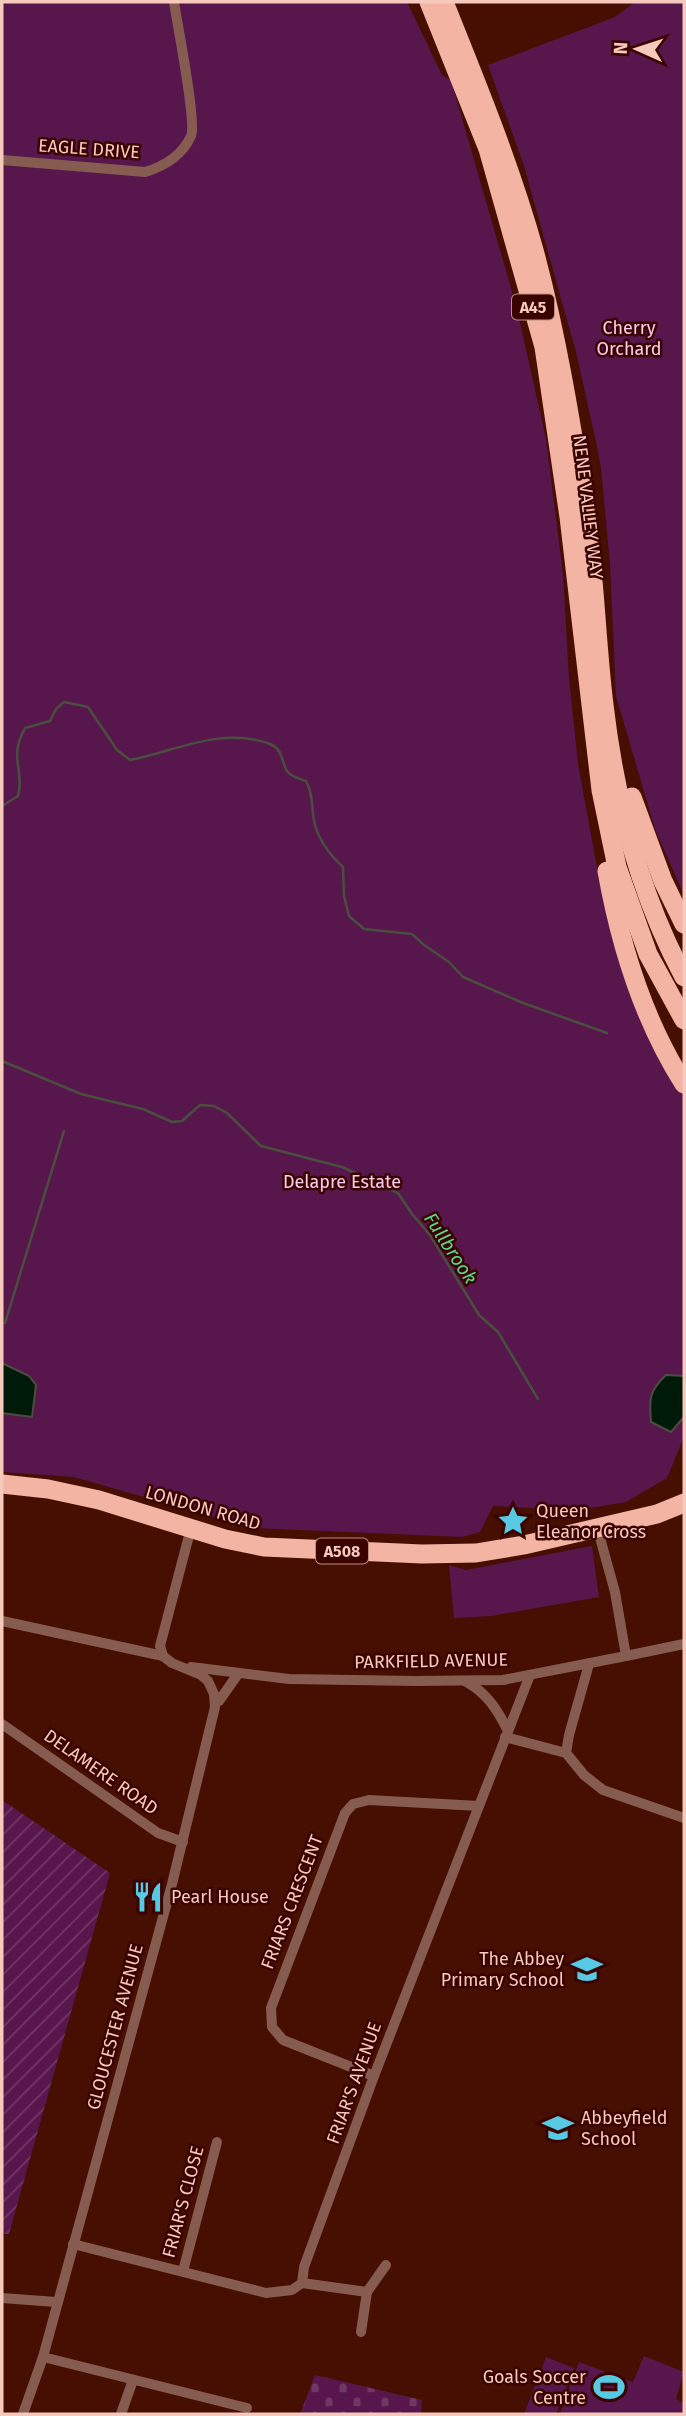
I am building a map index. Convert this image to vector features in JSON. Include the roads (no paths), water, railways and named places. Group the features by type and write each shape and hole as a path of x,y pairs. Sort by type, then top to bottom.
{"highway":[{"name":"NENE VALLEY WAY","path":"429,2 488,149 544,346 569,517 599,779 617,867 648,954 684,1020"},
{"name":"NENE VALLEY WAY","path":"444,2 502,148 534,251 556,345 586,515 604,706 617,783 635,860 652,909 684,977"},
{"path":"582,627 583,719 616,917 651,1018 684,1084"},
{"path":"604,706 638,816 663,881 684,924"},
{"name":"LONDON ROAD","path":"2,1484 48,1489 99,1500 225,1539 264,1547 422,1554 476,1553 524,1545 657,1514 684,1503"}],"street":[{"name":"EAGLE DRIVE","path":"2,160 145,172 164,166 182,152 192,130 174,2"},
{"path":"597,1527 615,1592 626,1656"},
{"path":"163,1656 160,1646 191,1528"},
{"path":"2,1621 163,1656 208,1681 215,1703 238,1674"},
{"name":"PARKFIELD AVENUE","path":"189,1669 193,1666 289,1679 503,1680 684,1644"},
{"path":"566,1753 590,1664"},
{"name":"FRIAR'S AVENUE","path":"302,2283 304,2267 374,2076 530,1675"},
{"path":"465,1681 478,1688 491,1701 507,1734 566,1753 584,1775 603,1790 684,1818"},
{"name":"GLOUCESTER AVENUE","path":"23,2414 43,2357 183,1842 215,1703"},
{"name":"DELAMERE ROAD","path":"2,1724 158,1833 183,1842"},
{"name":"FRIARS CRESCENT","path":"374,2076 283,2040 272,2027 271,2008 345,1812 354,1804 369,1800 479,1806"},
{"name":"FRIAR'S CLOSE","path":"183,2271 217,2141"},
{"path":"73,2244 266,2293 292,2290 302,2283 367,2292"},
{"path":"361,2332 367,2292 386,2265"},
{"path":"2,2298 56,2302"},
{"path":"43,2357 247,2408"},
{"path":"121,2414 133,2380"}],"waterway":[{"path":"2,806 18,796 20,779 17,756 25,728 50,721 56,709 64,702 88,707 117,750 130,760 217,739 252,739 270,744 280,752 289,773 306,781 317,831 326,848 343,867 344,896 349,916 364,929 412,934 449,962 463,977 523,1003 607,1033"},
{"name":"Fullbrook","path":"2,1061 81,1094 143,1109 172,1122 182,1121 200,1105 214,1106 227,1113 261,1146 342,1167 398,1193 430,1235 479,1315 498,1332 538,1399"},
{"path":"5,1323 64,1131"}],"place":[{"name":"Queen Eleanor Cross","path":"513,1521"},
{"name":"Pearl House","path":"148,1897"},
{"name":"The Abbey Primary School","path":"587,1969"},
{"name":"Abbeyfield School","path":"558,2128"},
{"name":"Goals Soccer Centre","path":"609,2387"}],"park label":[{"name":"Cherry Orchard","path":"629,338"},
{"name":"Delapre Estate","path":"342,1182"}]}
